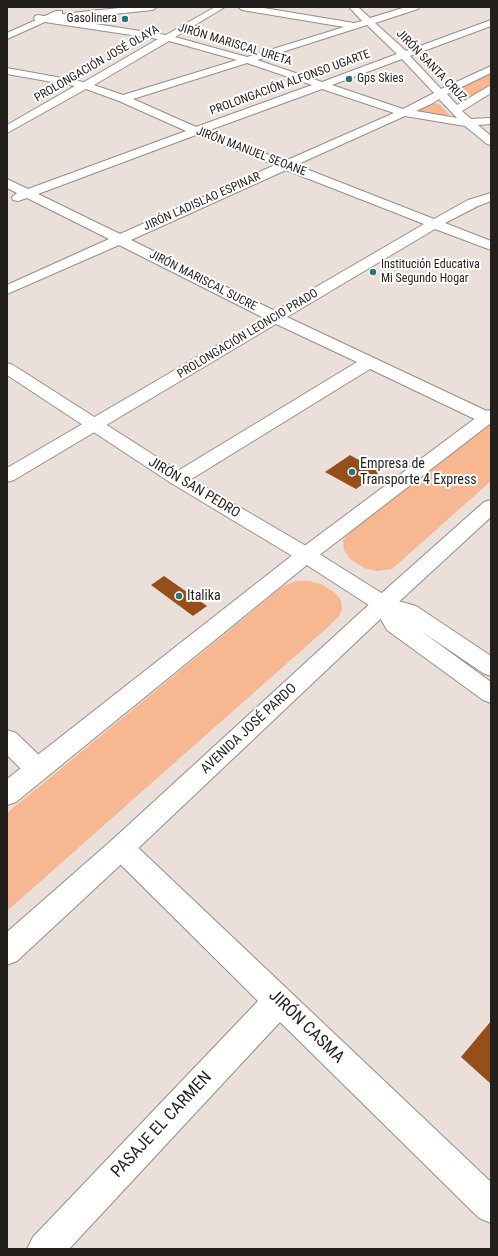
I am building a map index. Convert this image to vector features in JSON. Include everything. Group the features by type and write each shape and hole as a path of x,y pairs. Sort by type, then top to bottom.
{"street":[{"path":"42,18 62,7"},
{"path":"9,33 42,18 72,7"},
{"path":"42,18 153,7"},
{"name":"PROLONGACIÓN JOSÉ OLAYA","path":"7,130 220,7"},
{"path":"242,7 355,25 372,25 415,7"},
{"name":"JIRÓN SANTA CRUZ","path":"353,7 404,55 468,123 491,142"},
{"name":"JIRÓN MARISCAL URETA","path":"42,18 168,38 248,60 320,86 402,112 468,123 491,121"},
{"name":"PROLONGACIÓN ALFONSO UGARTE","path":"7,201 491,23"},
{"path":"123,99 355,25"},
{"name":"JIRÓN LADISLAO ESPINAR","path":"7,290 402,112 491,69"},
{"name":"JIRÓN MANUEL SEOANE","path":"7,71 85,85 123,99 195,131 491,246"},
{"path":"456,110 491,88"},
{"name":"JIRÓN MARISCAL SUCRE","path":"7,184 276,318 489,417"},
{"name":"PROLONGACIÓN LEONCIO PRADO","path":"7,476 434,224 473,203 491,197"},
{"path":"178,479 369,362"},
{"name":"JIRÓN SAN PEDRO","path":"7,368 178,479 306,555 383,604 408,612 491,667"},
{"path":"7,794 306,555 489,417"},
{"name":"AVENIDA JOSÉ PARDO","path":"7,951 121,848 383,604 491,506"},
{"name":"JIRÓN SAN PEDRO","path":"383,604 395,624 491,694"},
{"path":"7,740 37,769"},
{"name":"JIRÓN CASMA","path":"121,848 491,1206"},
{"name":"PASAJE EL CARMEN","path":"45,1249 279,1001"}],"shaded area":[{"path":"491,71 491,86 465,100 460,99 451,92"},
{"path":"431,103 439,104 450,115 443,116 416,111"},
{"path":"491,421 491,481 392,569 377,571 364,568 350,559 344,550 343,540 352,530"},
{"path":"296,581 309,581 321,584 334,592 341,600 342,609 339,616 7,911 7,813 282,587"}],"building":[{"name":"Empresa de Transporte 4 Express","path":"350,455 380,472 356,489 325,472"},
{"name":"Italika","path":"164,576 207,606 193,616 151,585"},
{"path":"491,1021 491,1084 461,1057"}],"place":[{"name":"Gasolinera","path":"125,19"},
{"name":"Gps Skies","path":"349,79"},
{"name":"Institución Educativa Mi Segundo Hogar","path":"373,272"},
{"name":"Empresa de Transporte 4 Express","path":"352,472"},
{"name":"Italika","path":"179,596"}]}
